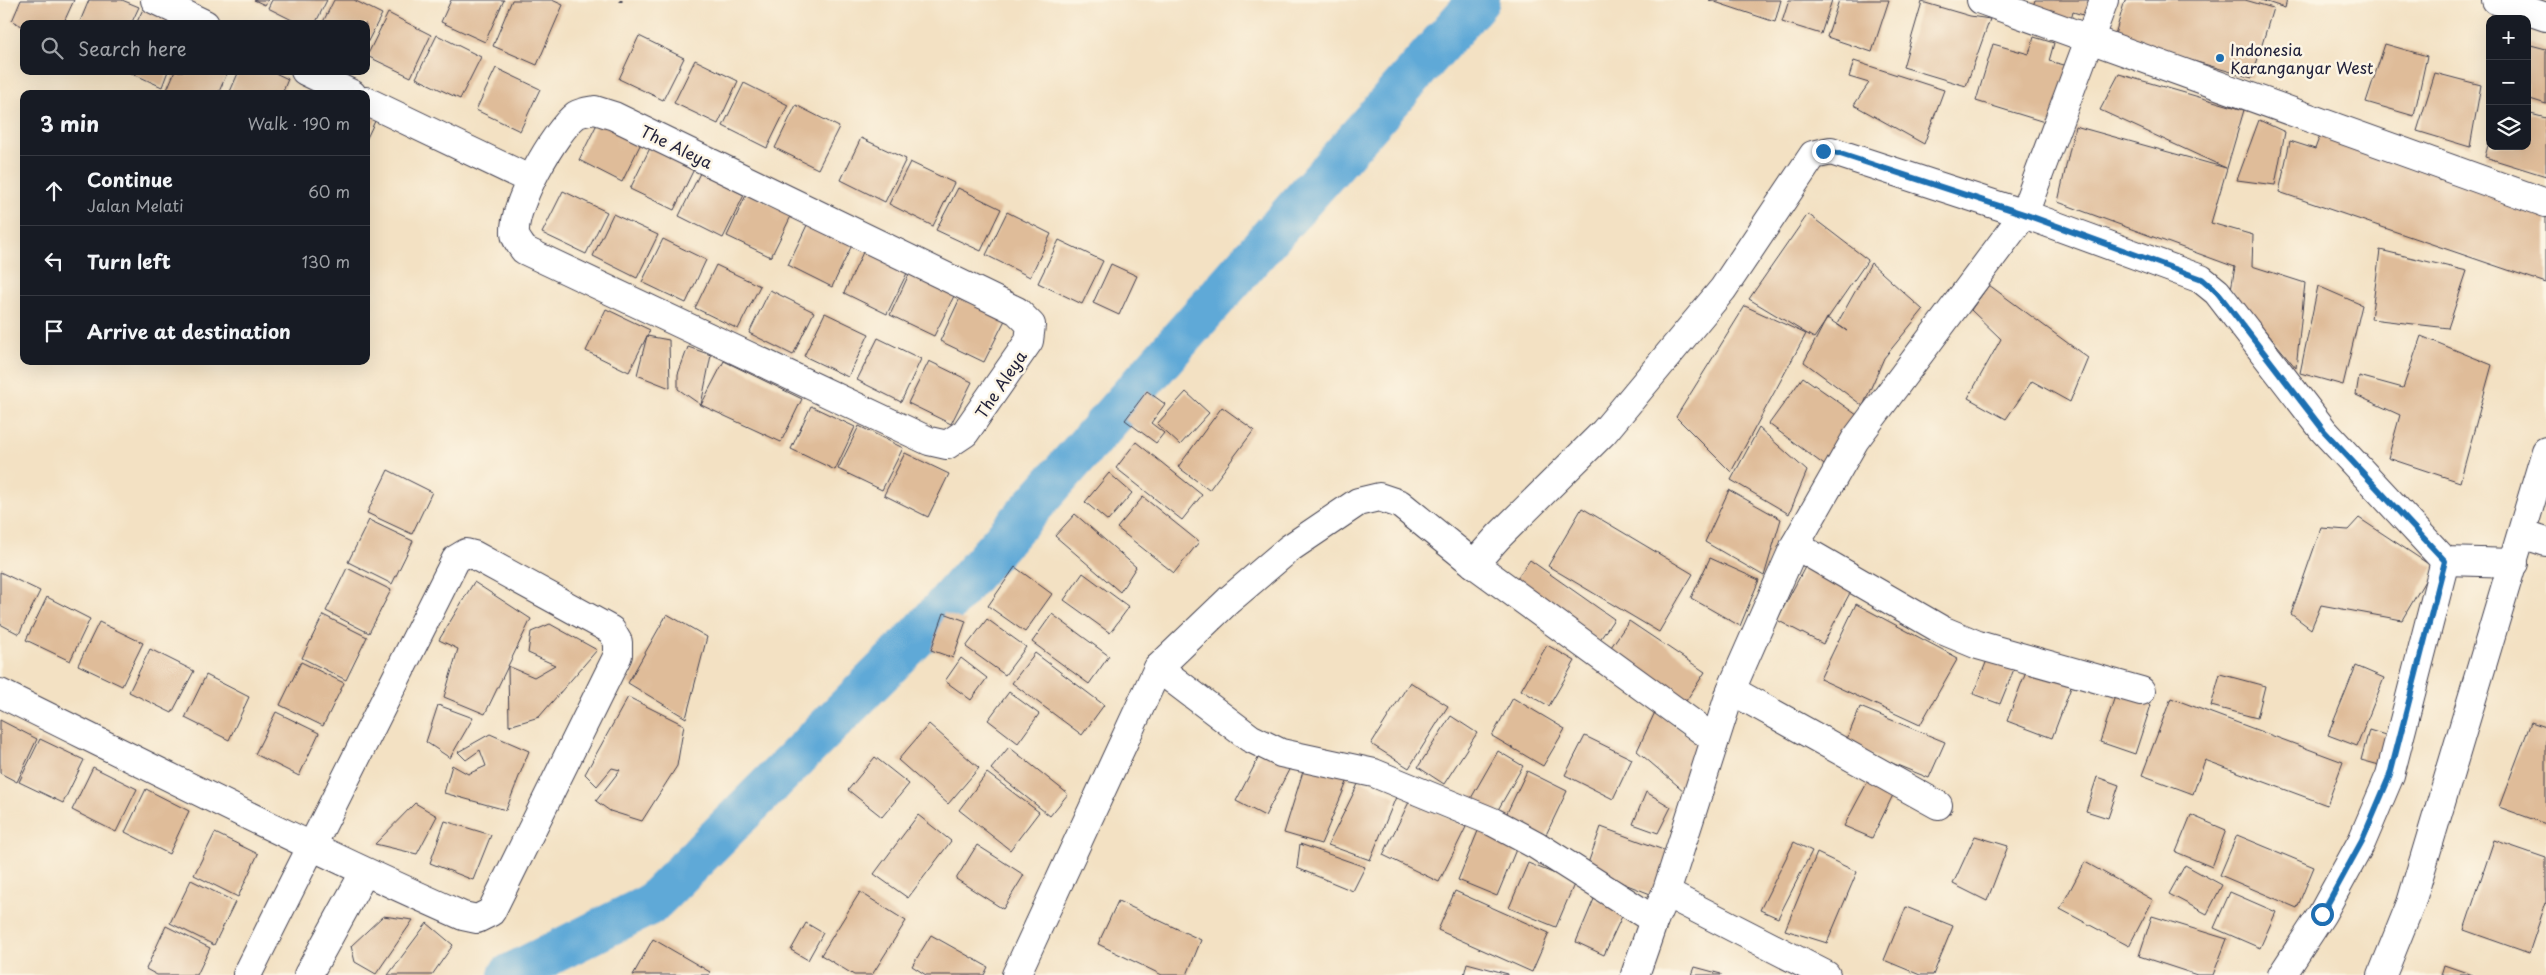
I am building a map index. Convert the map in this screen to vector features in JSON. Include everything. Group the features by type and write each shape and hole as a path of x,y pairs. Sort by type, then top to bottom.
{"street":[{"path":"155,0 197,20"},
{"path":"1981,0 2546,202"},
{"path":"1635,975 1654,920 1666,893 1731,690 1795,545 1855,440 2024,214 2104,0"},
{"path":"2496,0 2546,18"},
{"path":"312,75 344,90"},
{"path":"370,103 532,180"},
{"name":"The Aleya","path":"595,110 614,116 1017,311 1031,325 1029,341 965,434 947,445 929,442 524,250 515,235 516,219 532,180 557,135 578,114 595,110"},
{"path":"1474,564 1498,537 1604,432 1723,289 1813,155 1831,151 2024,214 2202,279 2217,292 2324,431 2445,561 2514,563"},
{"path":"2382,975 2411,903 2514,563 2534,538 2546,451"},
{"path":"1016,975 1158,668 1229,600 1290,548 1358,502 1379,497 1400,504 1474,564 1714,739"},
{"path":"1795,545 1942,630 1978,645 2141,691"},
{"path":"0,693 312,847 364,873 463,916 477,919 491,912 618,655 618,642 611,630 474,555 466,553 456,559 312,847 247,975"},
{"path":"2282,975 2322,914 2358,849 2390,775 2445,561"},
{"path":"1158,668 1250,738 1282,753 1374,773 1493,822 1536,845 1654,920"},
{"path":"1731,690 1938,805"},
{"path":"308,975 364,873"},
{"path":"1666,893 1826,975"}],"building":[{"path":"21,0 74,0 65,20 20,20 20,25 12,21"},
{"path":"89,0 122,0 139,7 133,20 81,20"},
{"path":"254,0 268,0 265,5"},
{"path":"272,0 327,0 317,20 292,20 268,8"},
{"path":"334,0 354,0 382,14 370,37 370,20 324,20"},
{"path":"451,0 504,0 485,42 441,22"},
{"path":"512,0 552,0 563,5 537,65 493,46"},
{"path":"1709,0 1781,0 1775,22"},
{"path":"1789,0 1832,0 1821,34 1782,22"},
{"path":"1839,0 1889,0 1872,52 1827,37"},
{"path":"2035,0 2095,0 2090,17 2073,12 2070,24 2031,12"},
{"name":"Indonesia Karanganyar West","path":"2125,0 2245,0 2273,8 2252,78 2114,38"},
{"path":"2261,0 2287,0 2285,8"},
{"path":"1922,2 1970,16 1990,19 1966,86 1903,67"},
{"path":"144,7 173,20 138,20"},
{"path":"388,13 431,35 411,77 370,57 370,50"},
{"path":"437,35 481,57 460,99 416,78"},
{"path":"639,36 684,58 663,100 619,79"},
{"path":"2034,37 2054,43 2049,61 2068,66 2051,124 1976,101 1993,44 2029,54"},
{"path":"2385,44 2427,56 2414,116 2366,102"},
{"path":"2531,45 2546,49 2546,104 2531,99"},
{"path":"695,60 738,81 718,124 674,103"},
{"path":"1854,61 1944,90 1924,144 1854,105 1869,83 1849,77"},
{"path":"496,68 540,89 520,131 476,110"},
{"path":"2435,73 2481,85 2470,147 2417,131"},
{"path":"2119,74 2244,110 2211,223 2253,235 2252,266 2305,283 2296,368 2231,289 2235,267 2058,202 2075,126 2226,168 2100,110"},
{"path":"136,75 166,75 162,87"},
{"path":"173,75 226,75 220,90 167,90"},
{"path":"237,75 280,75 288,79 284,90 231,90"},
{"path":"744,83 788,105 767,148 723,126"},
{"path":"796,105 839,127 818,169 775,148"},
{"path":"2531,114 2546,118 2546,176 2485,157 2487,150 2531,150"},
{"path":"370,117 376,119 370,132"},
{"path":"600,118 643,139 622,182 579,160"},
{"path":"2259,120 2285,132 2275,185 2237,180"},
{"path":"2323,127 2546,212 2546,283 2279,192 2290,141 2315,149"},
{"path":"861,138 906,159 885,202 841,180"},
{"path":"651,146 695,167 674,210 630,189"},
{"path":"910,162 954,183 933,226 889,204"},
{"path":"700,173 744,195 723,238 679,216"},
{"path":"958,188 1001,209 981,251 936,230"},
{"path":"563,191 607,212 586,254 542,233"},
{"path":"747,193 792,214 771,257 727,236"},
{"path":"1007,212 1051,234 1030,277 986,255"},
{"path":"613,214 658,235 637,278 593,256"},
{"path":"1808,214 1868,260 1814,338 1749,299"},
{"path":"808,223 852,245 832,287 788,265"},
{"path":"663,239 706,260 686,303 642,282"},
{"path":"1059,240 1103,261 1082,304 1038,283"},
{"path":"864,250 908,271 887,314 844,293"},
{"path":"2380,250 2467,271 2448,328 2371,319"},
{"path":"1871,263 1923,310 1884,358 1863,406 1804,362 1827,318 1847,331 1837,324"},
{"path":"1111,264 1137,276 1119,315 1093,303"},
{"path":"716,265 760,286 738,329 695,308"},
{"path":"910,272 955,294 934,336 890,315"},
{"path":"1989,285 2088,358 2070,402 2032,381 2006,419 1968,398 2001,339 1971,310"},
{"path":"2318,286 2362,305 2343,385 2300,373"},
{"path":"770,290 814,312 793,355 749,333"},
{"path":"960,298 1005,320 984,362 940,341"},
{"path":"1745,306 1806,334 1731,472 1676,417"},
{"path":"606,309 650,330 629,372 586,351"},
{"path":"825,313 869,334 848,377 804,356"},
{"path":"647,336 669,340 670,388 637,375"},
{"path":"2421,336 2492,365 2460,482 2388,458 2400,415 2356,395 2359,376 2403,388"},
{"path":"878,338 921,359 901,402 857,380"},
{"path":"688,347 711,355 701,405 678,389 678,374"},
{"path":"724,361 802,399 781,442 701,405"},
{"path":"929,361 972,382 951,424 908,403"},
{"path":"1803,377 1857,415 1831,470 1769,424"},
{"path":"1147,391 1165,404 1151,423 1164,433 1156,443 1125,420"},
{"path":"1186,392 1209,413 1180,445 1157,424"},
{"path":"811,406 855,427 835,470 791,449"},
{"path":"1222,407 1254,430 1209,490 1178,467"},
{"path":"859,426 903,448 882,490 838,469"},
{"path":"1759,428 1807,471 1789,514 1731,480"},
{"path":"1136,442 1202,495 1182,520 1116,468"},
{"path":"905,453 949,474 928,517 884,495"},
{"path":"388,470 432,492 412,534 367,513"},
{"path":"1109,473 1132,493 1108,521 1085,502"},
{"path":"1729,490 1781,519 1764,576 1705,542"},
{"path":"1143,497 1199,542 1174,573 1117,528"},
{"path":"1582,508 1693,574 1659,632 1548,566"},
{"path":"1075,514 1136,567 1120,592 1055,536"},
{"path":"2359,518 2433,567 2402,620 2321,605 2311,629 2291,614 2321,528 2348,530"},
{"path":"369,520 413,541 392,584 348,562"},
{"path":"1710,558 1759,580 1740,626 1691,598"},
{"path":"1530,560 1614,619 1599,641 1514,582"},
{"path":"1015,567 1052,594 1025,632 988,606"},
{"path":"1805,567 1851,591 1823,644 1777,620"},
{"path":"347,568 391,590 369,633 326,611"},
{"path":"0,572 40,591 19,634 0,624"},
{"path":"1083,573 1129,607 1110,633 1064,600"},
{"path":"474,582 531,619 485,714 444,697 458,649 439,640"},
{"path":"47,597 90,619 70,661 26,640"},
{"path":"1856,604 1958,658 1920,725 1820,679"},
{"path":"944,613 966,621 953,658 931,650"},
{"path":"667,614 707,637 686,718 628,683"},
{"path":"1052,614 1109,656 1089,684 1032,642"},
{"path":"323,615 367,637 346,680 302,658"},
{"path":"987,619 1026,647 1005,675 966,647"},
{"path":"1629,621 1705,672 1686,701 1609,650"},
{"path":"99,622 143,643 122,686 78,665"},
{"path":"550,624 597,650 539,717 509,726 508,666 534,677 555,665 528,653 531,632"},
{"path":"1547,645 1575,661 1549,706 1521,690"},
{"path":"150,649 194,671 172,713 129,692"},
{"path":"1035,653 1104,705 1082,735 1012,683"},
{"path":"961,658 987,678 971,700 945,681"},
{"path":"1988,658 2014,669 2000,704 1973,694"},
{"path":"301,662 344,683 323,726 280,705"},
{"path":"2028,666 2073,682 2052,738 2007,721"},
{"path":"2356,666 2384,678 2357,746 2328,735"},
{"path":"2220,674 2265,686 2257,718 2211,706"},
{"path":"206,675 249,697 229,740 185,718"},
{"path":"1410,682 1448,706 1409,768 1371,744"},
{"path":"1009,692 1039,714 1018,743 988,720"},
{"path":"2116,693 2151,705 2135,754 2100,742"},
{"path":"628,697 684,725 677,766 642,821 610,811 596,801 620,770 612,768 597,786 585,774"},
{"path":"1513,698 1565,729 1543,766 1492,736"},
{"path":"2171,698 2343,762 2327,805 2205,760 2193,794 2142,775"},
{"path":"438,705 473,718 450,758 426,742"},
{"path":"1860,707 1945,742 1929,778 1845,744"},
{"path":"276,712 319,733 299,776 255,754"},
{"path":"1655,712 1700,744 1684,791 1637,751"},
{"path":"1451,716 1477,733 1444,784 1418,767"},
{"path":"0,720 37,739 17,782 0,773"},
{"path":"2531,722 2546,727 2546,824 2499,807"},
{"path":"929,724 979,768 948,804 898,760"},
{"path":"2369,730 2392,737 2383,766 2361,760"},
{"path":"490,734 529,751 506,810 444,793 452,765 468,774 486,766 480,750 466,760 458,752"},
{"path":"1585,736 1632,759 1613,799 1565,775"},
{"path":"40,739 84,760 63,803 19,782"},
{"path":"1009,747 1068,794 1050,816 991,769"},
{"path":"1263,749 1292,764 1265,816 1236,801"},
{"path":"1498,751 1523,766 1495,815 1470,800"},
{"path":"875,757 909,784 882,817 848,790"},
{"path":"1305,765 1350,775 1321,844 1284,833"},
{"path":"93,767 137,789 116,832 72,810"},
{"path":"1527,771 1567,791 1544,839 1504,819"},
{"path":"987,773 1039,812 1010,850 959,810"},
{"path":"2097,777 2119,785 2108,818 2086,811"},
{"path":"1360,780 1396,797 1370,860 1328,845"},
{"path":"1868,781 1893,795 1872,838 1844,826"},
{"path":"146,789 189,811 169,854 125,832"},
{"path":"1646,792 1671,807 1658,833 1633,824"},
{"path":"1410,800 1466,827 1439,882 1383,855"},
{"path":"415,803 437,816 417,854 375,844"},
{"path":"918,815 951,841 908,898 874,874"},
{"path":"2191,815 2226,830 2212,867 2176,852"},
{"path":"445,821 491,835 473,880 430,863"},
{"path":"1601,827 1669,852 1653,895 1586,869"},
{"path":"1478,831 1517,847 1497,896 1458,880"},
{"path":"215,833 258,854 238,897 194,875"},
{"path":"2237,835 2314,867 2297,908 2220,875"},
{"path":"1975,836 2008,846 1987,901 1953,884"},
{"path":"2494,840 2546,858 2546,902 2529,953 2464,930"},
{"path":"1794,842 1812,851 1778,918 1760,910"},
{"path":"1300,844 1365,867 1353,891 1297,868"},
{"path":"977,845 1024,875 1003,909 956,879"},
{"path":"1817,853 1857,872 1827,943 1785,930"},
{"path":"2085,862 2153,900 2129,946 2060,909"},
{"path":"1528,863 1575,882 1556,927 1509,908"},
{"path":"2185,865 2222,885 2207,914 2169,894"},
{"path":"191,880 235,902 214,945 170,923"},
{"path":"1455,891 1549,933 1532,972 1438,930"},
{"path":"860,892 906,921 872,975 854,975 821,955"},
{"path":"2230,892 2276,912 2260,948 2214,928"},
{"path":"1594,899 1624,912 1604,955 1576,942"},
{"path":"1118,901 1201,940 1187,975 1162,975 1098,944"},
{"path":"1906,907 1953,926 1933,975 1920,975 1884,960"},
{"path":"383,916 413,920 376,974 355,962 351,946"},
{"path":"2152,916 2227,939 2213,975 2197,975 2139,956"},
{"path":"427,923 453,945 432,975 388,975"},
{"path":"806,923 823,933 808,960 791,950"},
{"path":"166,926 210,948 197,975 157,975 146,969"},
{"path":"931,935 988,967 984,975 926,975 912,966"},
{"path":"653,939 710,972 709,975 633,975"},
{"path":"1467,963 1508,974 1508,975 1464,975"},
{"path":"2444,965 2473,975 2441,975"},
{"path":"1695,967 1721,974 1721,975 1692,975"}],"waterway":[{"path":"509,975 651,904 921,633 1479,0"}],"place":[{"name":"Indonesia Karanganyar West","path":"2220,58"}],"route":[{"path":"1823,151 1831,151 2024,214 2202,279 2217,292 2324,431 2445,561 2390,775 2362,841 2322,914"}]}
